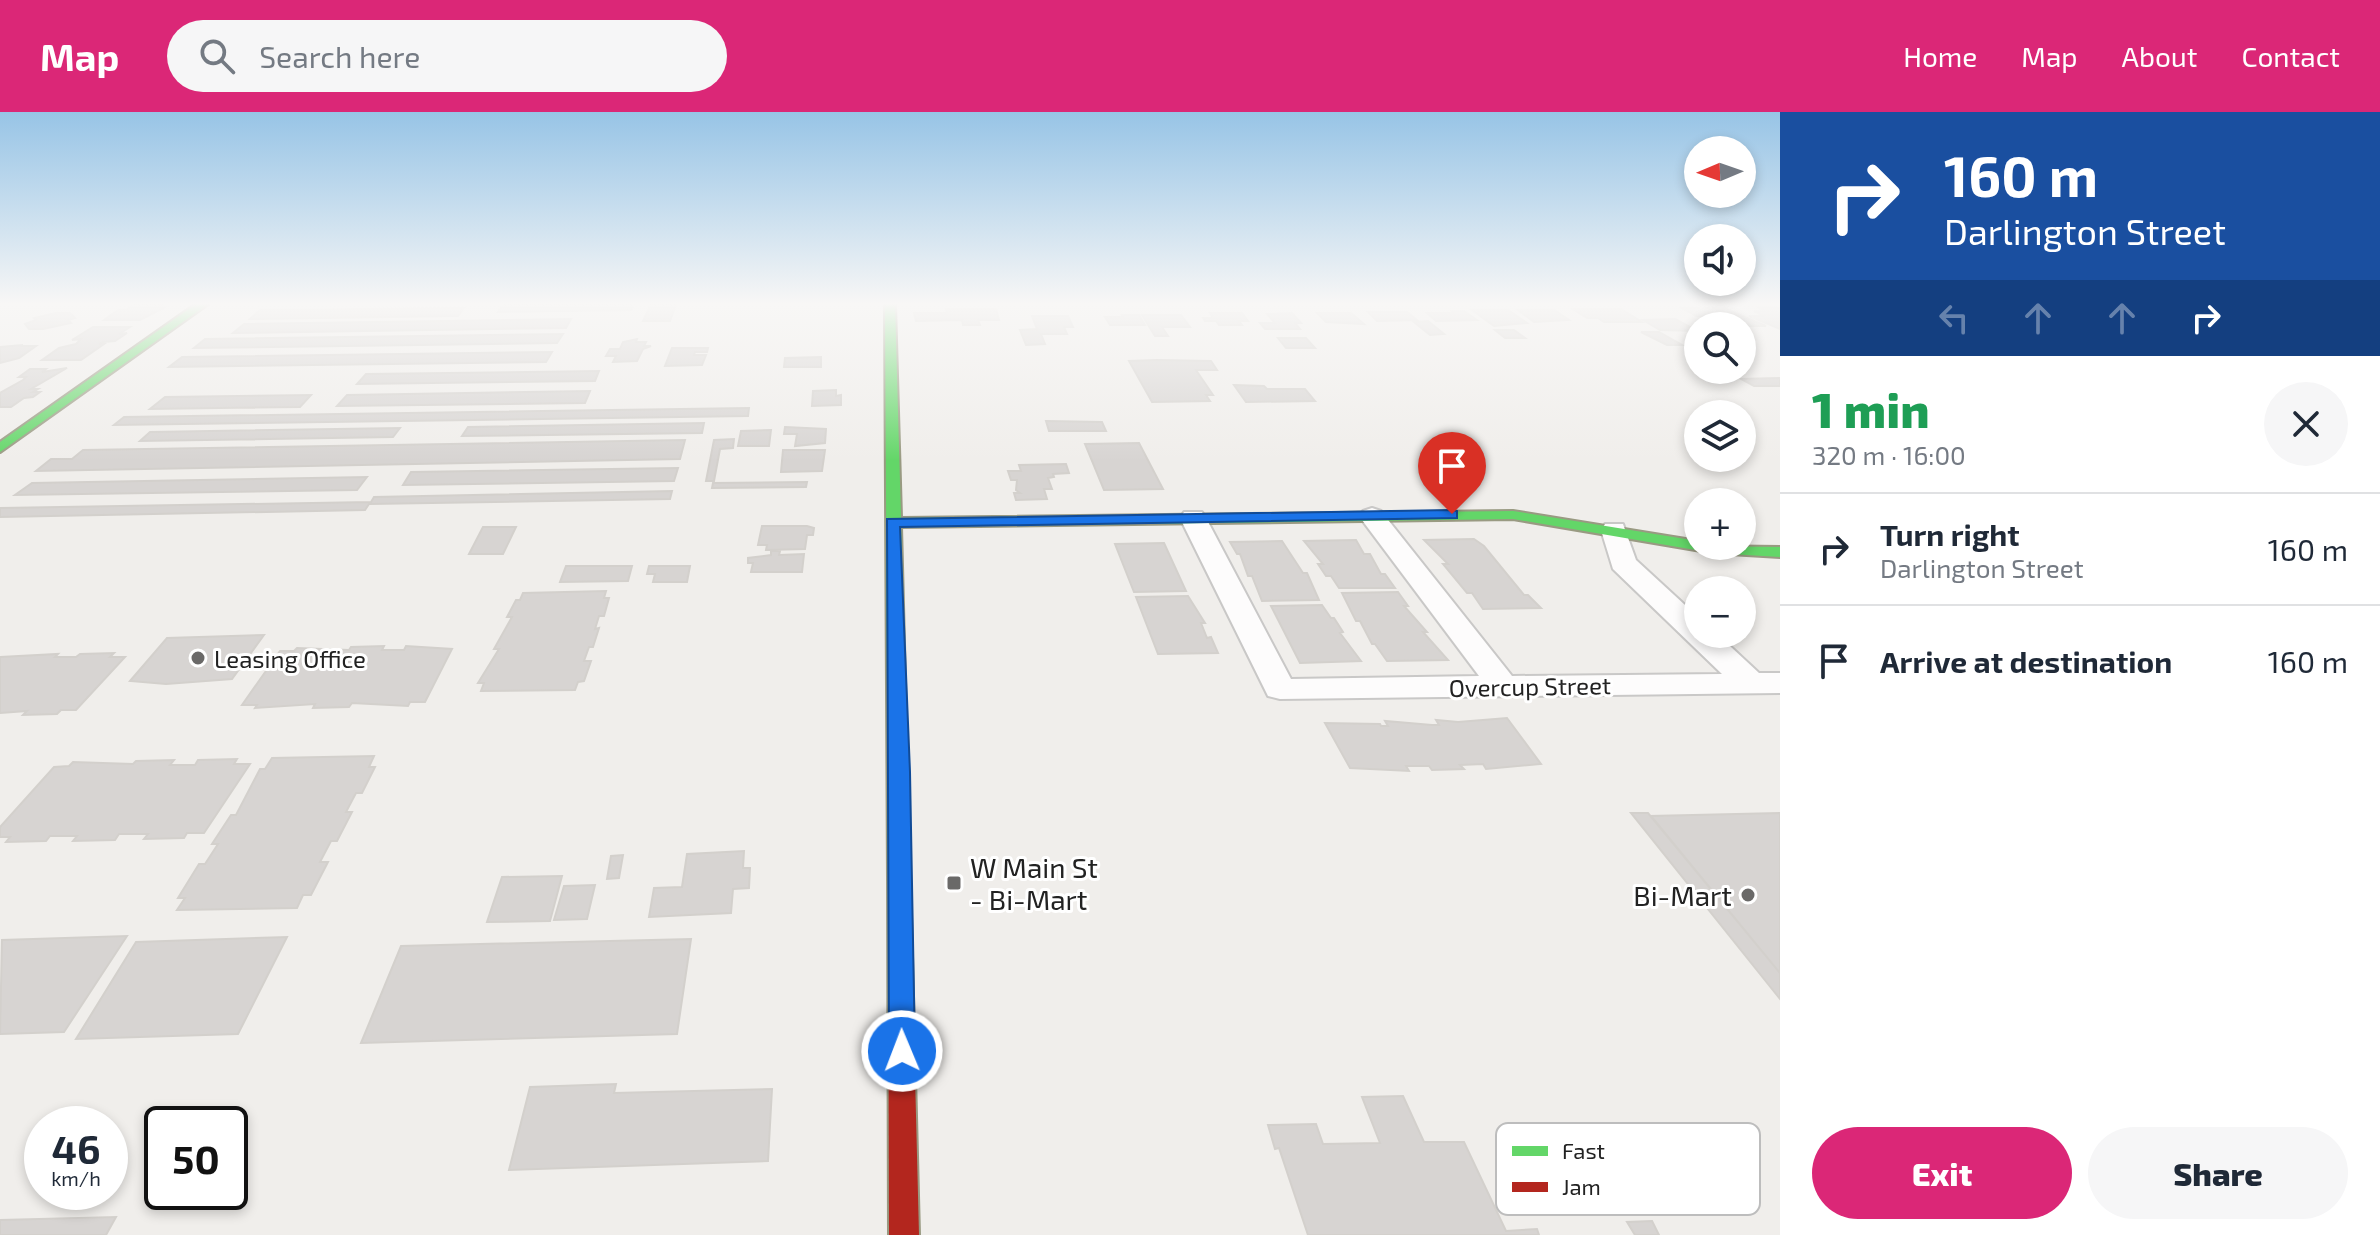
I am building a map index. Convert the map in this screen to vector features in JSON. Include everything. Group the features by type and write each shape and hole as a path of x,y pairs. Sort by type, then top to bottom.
{"street":[{"path":"0,448 129,356"},
{"path":"891,356 904,1235"},
{"path":"893,523 1513,515 1694,546 1780,552"},
{"path":"1372,516 1503,686"},
{"name":"Overcup Street","path":"1193,518 1280,689 1766,684"},
{"path":"1614,530 1623,563 1766,684"}],"building":[{"path":"0,356 21,356 19,358 0,363"},
{"path":"47,356 86,356 81,360 42,360"},
{"path":"549,356 546,362 169,367 182,357"},
{"path":"616,356 639,356 637,361 613,362"},
{"path":"669,356 705,356 702,365 665,366"},
{"path":"821,357 821,367 784,367 785,358"},
{"path":"1129,361 1211,361 1217,370 1196,370 1213,395 1206,395 1210,401 1152,402"},
{"path":"67,368 31,389 40,392 33,397 24,398 11,407 0,407 0,393 23,380 26,377 19,377 30,369 46,369 42,372"},
{"path":"599,371 595,381 357,384 366,374"},
{"path":"1780,378 1780,386 1750,384 1756,384 1756,379"},
{"path":"1234,385 1305,389 1315,401 1246,402"},
{"path":"836,390 836,396 841,395 841,405 812,406 813,391"},
{"path":"590,391 585,403 337,406 347,395"},
{"path":"311,395 300,407 150,409 165,397"},
{"path":"749,408 748,416 114,425 124,417"},
{"path":"1046,421 1102,422 1106,431 1049,431"},
{"path":"704,423 702,433 462,436 468,427"},
{"path":"785,427 826,429 825,443 795,446 797,434 784,434"},
{"path":"400,428 393,437 140,441 150,432"},
{"path":"771,430 769,446 738,446 741,431"},
{"path":"734,439 733,448 720,449 714,481 706,481 714,440"},
{"path":"685,440 680,459 36,471 51,459 72,459 83,450"},
{"path":"1139,443 1163,489 1104,490 1085,444"},
{"path":"783,450 825,450 822,471 781,472"},
{"path":"1066,464 1069,473 1053,474 1054,477 1048,478 1052,489 1044,489 1047,499 1016,500 1014,493 1020,493 1016,490 1017,480 1011,480 1008,471 1021,471 1019,465"},
{"path":"678,468 674,481 403,485 411,472"},
{"path":"367,477 357,490 15,495 32,483"},
{"path":"807,482 806,487 712,488 713,483"},
{"path":"672,491 670,499 369,504 365,510 0,517 0,508 371,502 374,497"},
{"path":"762,526 814,528 813,535 807,535 805,549 766,550 767,545 758,545"},
{"path":"483,527 516,527 503,554 469,554"},
{"path":"1474,539 1484,546 1524,595 1528,595 1541,608 1483,609 1472,593 1467,593 1443,564 1448,564 1424,540"},
{"path":"1356,540 1364,554 1370,554 1381,574 1385,574 1395,588 1339,588 1331,576 1326,576 1318,564 1323,564 1304,541"},
{"path":"1282,541 1303,573 1307,573 1319,600 1262,601 1252,576 1248,576 1240,554 1230,542"},
{"path":"1164,543 1186,591 1134,592 1115,544"},
{"path":"771,551 780,551 779,555 804,554 802,572 751,572 753,563 748,563 748,558 771,555"},
{"path":"566,566 632,566 628,581 560,582"},
{"path":"649,566 690,566 687,582 653,582 655,574 647,574"},
{"path":"606,591 604,598 609,598 604,616 599,616 593,647 589,647 584,661 591,661 584,681 578,682 575,690 481,691 484,683 478,683 499,649 494,649 512,617 507,617 523,593"},
{"path":"1398,592 1408,606 1404,606 1427,632 1423,632 1448,660 1387,661 1372,644 1360,621 1356,621 1342,593"},
{"path":"1188,596 1205,623 1201,623 1207,638 1211,637 1218,653 1158,654 1136,597"},
{"path":"1322,605 1334,618 1343,632 1340,633 1361,661 1300,663 1271,606"},
{"name":"Leasing Office","path":"264,635 232,679 166,684 130,681 167,638"},
{"path":"384,646 382,650 404,650 406,646 452,649 425,702 410,702 408,706 352,703 349,707 313,708 315,704 255,708 257,705 242,705 280,651"},
{"path":"114,653 110,657 125,657 76,710 61,710 57,714 23,715 27,711 0,713 0,657 58,654 55,657 76,657 80,654"},
{"path":"1507,718 1541,764 1486,769 1483,764 1460,765 1464,769 1432,770 1429,766 1406,766 1409,771 1350,768 1325,723 1388,726 1385,721 1439,725 1436,720 1458,722"},
{"path":"374,756 369,767 375,767 362,793 356,793 346,812 352,812 337,841 331,841 320,862 328,862 311,895 303,895 297,908 177,910 185,898 178,898 199,864 205,864 218,844 212,844 231,815 236,815 260,769 265,769 272,758"},
{"path":"237,759 234,764 250,764 204,833 187,833 184,838 144,839 148,834 119,834 115,840 73,841 77,836 6,842 10,837 0,837 0,827 54,767 69,766 73,762 133,764 136,761 174,760 170,765 195,765 198,760"},
{"path":"1631,813 1648,813 1780,973 1780,999"},
{"name":"Bi-Mart","path":"1780,813 1780,973 1651,816"},
{"path":"744,851 743,868 750,868 749,888 733,889 731,913 649,917 654,888 682,887 687,854"},
{"path":"623,855 619,878 607,879 611,856"},
{"path":"562,876 550,921 487,922 502,877"},
{"path":"595,885 587,919 554,920 564,886"},
{"path":"127,936 64,1032 0,1034 2,940"},
{"path":"287,937 238,1034 76,1039 136,942"},
{"path":"691,939 677,1034 361,1043 401,946"},
{"path":"616,1084 614,1093 772,1089 768,1161 509,1170 530,1087"},
{"path":"1403,1096 1424,1142 1464,1142 1506,1231 1537,1229 1539,1235 1308,1235 1279,1148 1275,1149 1268,1125 1316,1124 1323,1144 1380,1143 1362,1097"},
{"path":"116,1217 106,1235 0,1235 0,1220"},
{"path":"1652,1221 1659,1235 1635,1235 1627,1222"}],"traffic: fast":[{"path":"0,448 129,356"},
{"path":"891,356 899,877"},
{"path":"893,523 1513,515 1713,548 1780,552"}],"traffic: jam":[{"path":"899,877 904,1235"}],"place":[{"name":"Leasing Office","path":"198,658"},
{"name":"W Main St - Bi-Mart","path":"954,883"},
{"name":"Bi-Mart","path":"1748,895"}],"route":[{"path":"902,1051 893,523 1452,514"}]}
